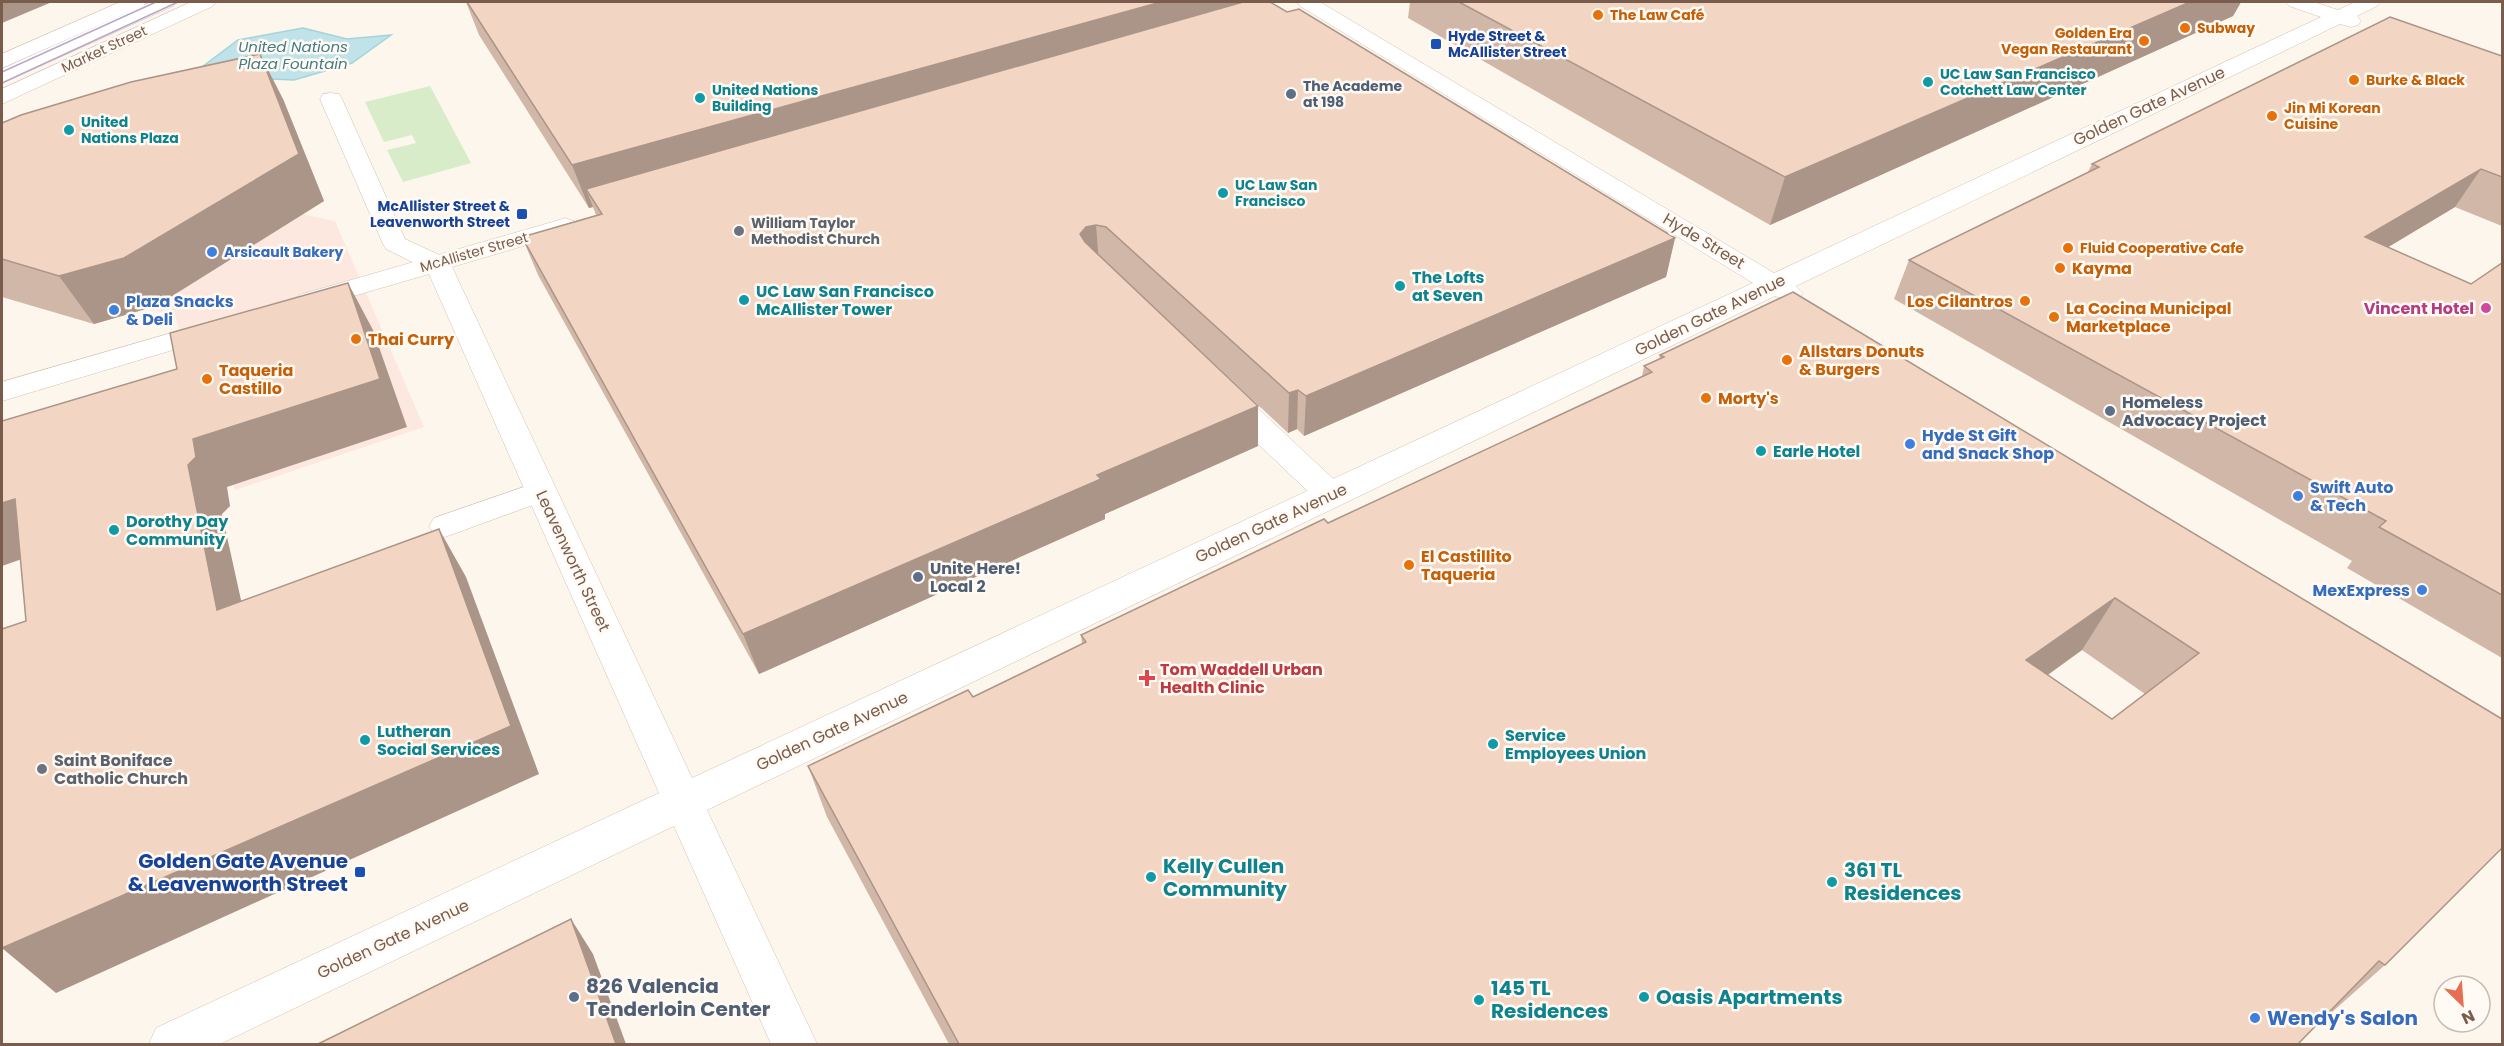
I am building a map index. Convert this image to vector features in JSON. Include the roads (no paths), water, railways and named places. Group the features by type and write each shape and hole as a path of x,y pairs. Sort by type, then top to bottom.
{"main road":[{"name":"Market Street","path":"2,62 136,2"},
{"name":"Market Street","path":"2,97 206,2"},
{"path":"2296,2 2369,27"},
{"name":"Golden Gate Avenue","path":"172,1044 2370,2"},
{"name":"Hyde Street","path":"1309,5 1811,306"},
{"name":"McAllister Street","path":"280,309 581,221"},
{"name":"Leavenworth Street","path":"437,263 794,1044"},
{"path":"6,388 234,323"},
{"path":"1206,376 1330,494"}],"lane":[{"name":"Market Street","path":"2,77 166,2"},
{"path":"331,99 395,244 437,263"},
{"path":"445,526 541,491"}],"water":[{"name":"United Nations Plaza Fountain","path":"303,28 347,39 391,35 352,63 294,80 186,79 238,40"}],"tram line":[{"path":"2,72 156,2"},
{"path":"2,83 178,2"}],"place":[{"name":"The Law Café","path":"1598,15"},
{"name":"Subway","path":"2185,28"},
{"name":"Golden Era Vegan Restaurant","path":"2144,41"},
{"name":"Hyde Street & McAllister Street","path":"1436,44"},
{"name":"Burke & Black","path":"2354,80"},
{"name":"UC Law San Francisco Cotchett Law Center","path":"1928,82"},
{"name":"The Academe at 198","path":"1291,94"},
{"name":"United Nations Building","path":"700,98"},
{"name":"Jin Mi Korean Cuisine","path":"2272,116"},
{"name":"United Nations Plaza","path":"69,130"},
{"name":"UC Law San Francisco","path":"1223,193"},
{"name":"McAllister Street & Leavenworth Street","path":"522,214"},
{"name":"William Taylor Methodist Church","path":"739,231"},
{"name":"Fluid Cooperative Cafe","path":"2068,248"},
{"name":"Arsicault Bakery","path":"212,252"},
{"name":"Kayma","path":"2060,268"},
{"name":"The Lofts at Seven","path":"1400,286"},
{"name":"UC Law San Francisco McAllister Tower","path":"744,300"},
{"name":"Los Cilantros","path":"2025,301"},
{"name":"Vincent Hotel","path":"2486,308"},
{"name":"Plaza Snacks & Deli","path":"114,310"},
{"name":"La Cocina Municipal Marketplace","path":"2054,317"},
{"name":"Thai Curry","path":"356,339"},
{"name":"Allstars Donuts & Burgers","path":"1787,360"},
{"name":"Taqueria Castillo","path":"207,379"},
{"name":"Morty's","path":"1706,398"},
{"name":"Homeless Advocacy Project","path":"2110,411"},
{"name":"Hyde St Gift and Snack Shop","path":"1910,444"},
{"name":"Earle Hotel","path":"1761,451"},
{"name":"Swift Auto & Tech","path":"2298,496"},
{"name":"Dorothy Day Community","path":"114,530"},
{"name":"El Castillito Taqueria","path":"1409,565"},
{"name":"Unite Here! Local 2","path":"918,577"},
{"name":"MexExpress","path":"2422,590"},
{"name":"Tom Waddell Urban Health Clinic","path":"1147,678"},
{"name":"Lutheran Social Services","path":"365,740"},
{"name":"Service Employees Union","path":"1493,744"},
{"name":"Saint Boniface Catholic Church","path":"42,769"},
{"name":"Golden Gate Avenue & Leavenworth Street","path":"360,872"},
{"name":"Kelly Cullen Community","path":"1151,877"},
{"name":"361 TL Residences","path":"1832,882"},
{"name":"826 Valencia Tenderloin Center","path":"574,997"},
{"name":"Oasis Apartments","path":"1644,997"},
{"name":"145 TL Residences","path":"1479,1000"},
{"name":"Wendy's Salon","path":"2255,1018"}]}
